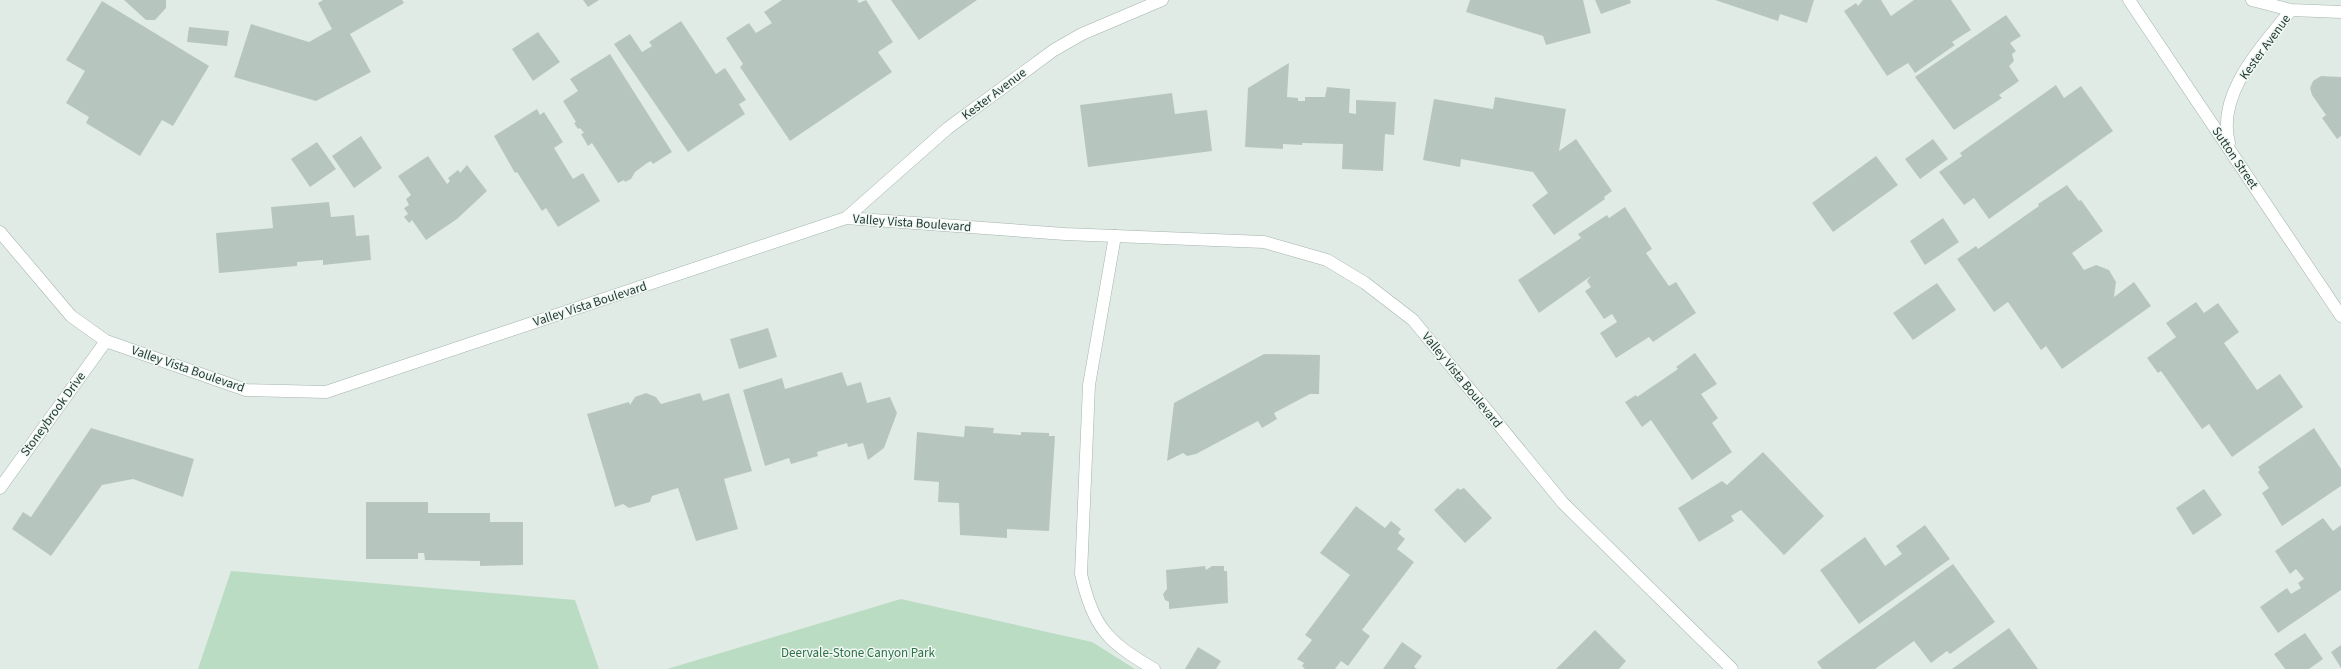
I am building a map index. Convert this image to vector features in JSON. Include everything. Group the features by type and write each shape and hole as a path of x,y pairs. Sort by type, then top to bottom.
{"street":[{"name":"Kester Avenue","path":"846,218 948,128 1054,50 1082,34 1162,0"},
{"name":"Sutton Street","path":"2129,0 2341,316"},
{"name":"Kester Avenue","path":"2252,0 2291,10 2341,12"},
{"name":"Kester Avenue","path":"2231,152 2225,128 2228,107 2234,92 2255,58 2291,10"},
{"name":"Valley Vista Boulevard","path":"0,232 71,316 106,340 246,390 326,392 846,218 1115,236 1264,242 1327,260 1365,283 1413,320 1563,503 1732,669"},
{"path":"1115,236 1089,385 1081,574 1088,603 1101,628 1125,652 1154,669"},
{"name":"Stoneybrook Drive","path":"0,488 106,340"}],"green space":[{"path":"231,571 575,600 599,669 198,669"},
{"name":"Deervale-Stone Canyon Park","path":"901,599 1092,642 1135,669 667,669"}],"building":[{"path":"124,0 166,0 166,8 155,20 146,20"},
{"path":"323,0 402,0 404,3 350,34 371,72 316,101 234,77 251,24 309,42 332,29 318,3"},
{"path":"583,0 599,0 588,7"},
{"path":"782,0 857,0 859,3 866,0 893,42 878,52 892,72 790,141 740,67 743,64 726,38 749,23 756,33 772,23 764,12"},
{"path":"891,0 977,0 919,40"},
{"path":"1470,0 1583,0 1591,33 1546,45 1543,36 1466,12"},
{"path":"1595,0 1630,0 1631,3 1601,14"},
{"path":"1715,0 1814,0 1807,23 1780,14 1778,21"},
{"path":"1863,0 1881,0 1891,16 1914,0 1951,0 1971,30 1952,42 1955,45 1915,73 1908,63 1887,76 1844,11 1856,3 1858,6"},
{"path":"102,1 209,66 173,126 162,120 140,156 86,123 89,117 66,103 85,71 66,60"},
{"path":"2006,15 2021,36 2010,43 2016,51 2012,54 2014,61 2009,66 2019,81 1999,95 2002,98 1954,130 1915,77"},
{"path":"681,21 716,74 725,68 746,100 739,104 745,114 688,152 614,44 630,34 642,52 652,46 649,42"},
{"path":"189,27 229,31 227,46 187,42"},
{"path":"538,32 560,62 533,81 512,49"},
{"path":"610,54 672,152 653,164 651,161 647,163 635,172 631,179 618,183 592,143 588,146 581,134 584,133 580,128 578,129 574,123 576,122 563,101 578,91 570,79"},
{"path":"1289,63 1287,97 1298,98 1298,101 1305,101 1305,97 1325,97 1327,87 1350,89 1349,113 1356,114 1356,100 1396,102 1394,135 1385,134 1383,171 1342,169 1343,144 1283,144 1283,149 1245,147 1248,88"},
{"path":"2321,76 2341,77 2341,136 2337,139 2322,118 2326,115 2312,95 2310,88 2313,81"},
{"path":"2056,85 2064,98 2081,86 2113,131 1989,219 1974,198 1964,205 1939,172 1962,156 1960,153"},
{"path":"1172,93 1175,114 1207,110 1212,151 1088,167 1080,105"},
{"path":"1495,97 1566,109 1559,151 1576,139 1612,191 1604,197 1605,199 1554,235 1532,205 1548,193 1533,172 1461,159 1460,167 1423,160 1434,99 1493,109"},
{"path":"537,109 540,115 544,112 563,142 554,148 573,179 583,173 600,201 558,227 546,208 542,211 517,172 515,173 494,136"},
{"path":"361,136 382,168 354,188 332,156"},
{"path":"1933,139 1948,159 1920,179 1905,159"},
{"path":"317,142 336,169 310,187 291,159"},
{"path":"428,156 447,184 450,181 448,178 458,170 460,173 467,165 487,191 457,219 426,240 412,220 409,223 404,217 408,214 404,208 409,205 406,199 411,195 398,176"},
{"path":"1876,156 1898,185 1833,232 1812,203"},
{"path":"2067,185 2079,201 2081,200 2103,231 2072,253 2084,270 2096,265 2109,270 2116,282 2114,297 2134,282 2151,306 2062,369 2046,346 2041,350 2008,302 1994,312 1957,259 1976,246 1978,249 2039,206 2038,204"},
{"path":"329,202 331,217 354,215 356,236 369,235 371,260 323,265 323,260 297,262 297,266 219,273 216,233 273,228 271,207"},
{"path":"1625,207 1652,249 1646,253 1669,286 1676,282 1696,313 1653,342 1649,337 1616,358 1600,333 1617,322 1612,314 1604,319 1585,291 1591,287 1587,281 1591,276 1539,313 1518,280 1581,238 1578,234 1607,215 1609,218"},
{"path":"1943,218 1959,242 1925,265 1910,241"},
{"path":"1937,283 1956,310 1913,340 1893,313"},
{"path":"2196,302 2204,313 2218,303 2239,332 2224,343 2257,390 2280,374 2303,407 2232,457 2209,424 2202,429 2161,371 2158,373 2147,358 2176,337 2166,323"},
{"path":"768,328 777,357 739,369 730,339"},
{"path":"1695,353 1717,384 1701,394 1718,418 1712,423 1732,452 1692,480 1651,420 1642,427 1625,402 1636,395 1637,397 1678,369 1676,367"},
{"path":"1264,354 1320,355 1319,394 1310,394 1274,413 1277,419 1262,428 1258,421 1196,454 1187,456 1183,453 1167,461 1174,403"},
{"path":"842,372 847,386 861,382 867,403 890,397 897,413 884,448 868,460 863,443 848,447 847,443 817,452 818,456 791,464 789,458 765,466 743,390 782,378 785,389"},
{"path":"646,393 656,397 661,404 700,393 703,401 729,393 752,471 724,479 738,529 696,541 678,488 652,496 650,502 629,508 623,504 615,507 587,414 629,402 630,405 635,397"},
{"path":"965,426 994,428 993,433 1021,435 1021,432 1049,433 1049,436 1055,436 1049,531 1007,529 1007,538 960,535 959,503 938,502 939,482 914,480 917,432 964,437"},
{"path":"91,428 194,459 183,497 133,479 102,485 51,556 12,529 23,512 31,517"},
{"path":"2314,428 2341,469 2341,486 2282,526 2262,493 2269,488 2258,472 2260,470 2258,467"},
{"path":"1763,452 1824,516 1784,555 1741,510 1731,516 1734,521 1699,542 1678,508 1722,481 1727,485"},
{"path":"1458,488 1460,490 1464,488 1492,518 1465,543 1434,510"},
{"path":"2204,489 2222,515 2193,535 2176,508"},
{"path":"366,502 428,502 428,513 490,513 490,522 523,522 523,565 480,566 480,561 425,560 424,553 418,553 418,559 366,559"},
{"path":"1356,506 1385,528 1391,521 1401,529 1398,533 1405,539 1397,549 1414,562 1362,630 1370,636 1348,666 1341,661 1335,669 1305,669 1302,666 1304,663 1297,659 1312,640 1305,635 1350,575 1320,553"},
{"path":"2323,518 2333,531 2341,525 2341,590 2278,633 2260,607 2287,588 2291,594 2301,588 2298,583 2304,579 2296,569 2290,574 2275,551"},
{"path":"1925,525 1950,559 1859,624 1820,570 1865,537 1885,566 1902,554 1896,546"},
{"path":"1953,564 1995,622 1950,654 1947,651 1931,663 1914,641 1875,669 1822,669 1817,662"},
{"path":"1205,566 1206,570 1212,566 1224,566 1224,571 1227,571 1228,603 1169,609 1169,602 1165,600 1163,594 1167,589 1166,570"},
{"path":"2009,628 2038,669 1952,669"},
{"path":"1595,630 1626,661 1619,669 1556,669"},
{"path":"2305,633 2323,659 2309,669 2285,669 2274,654"},
{"path":"1402,642 1422,656 1414,667 1417,669 1383,669"},
{"path":"2341,645 2341,668 2331,652"},
{"path":"1198,647 1221,661 1216,669 1185,669"}]}
